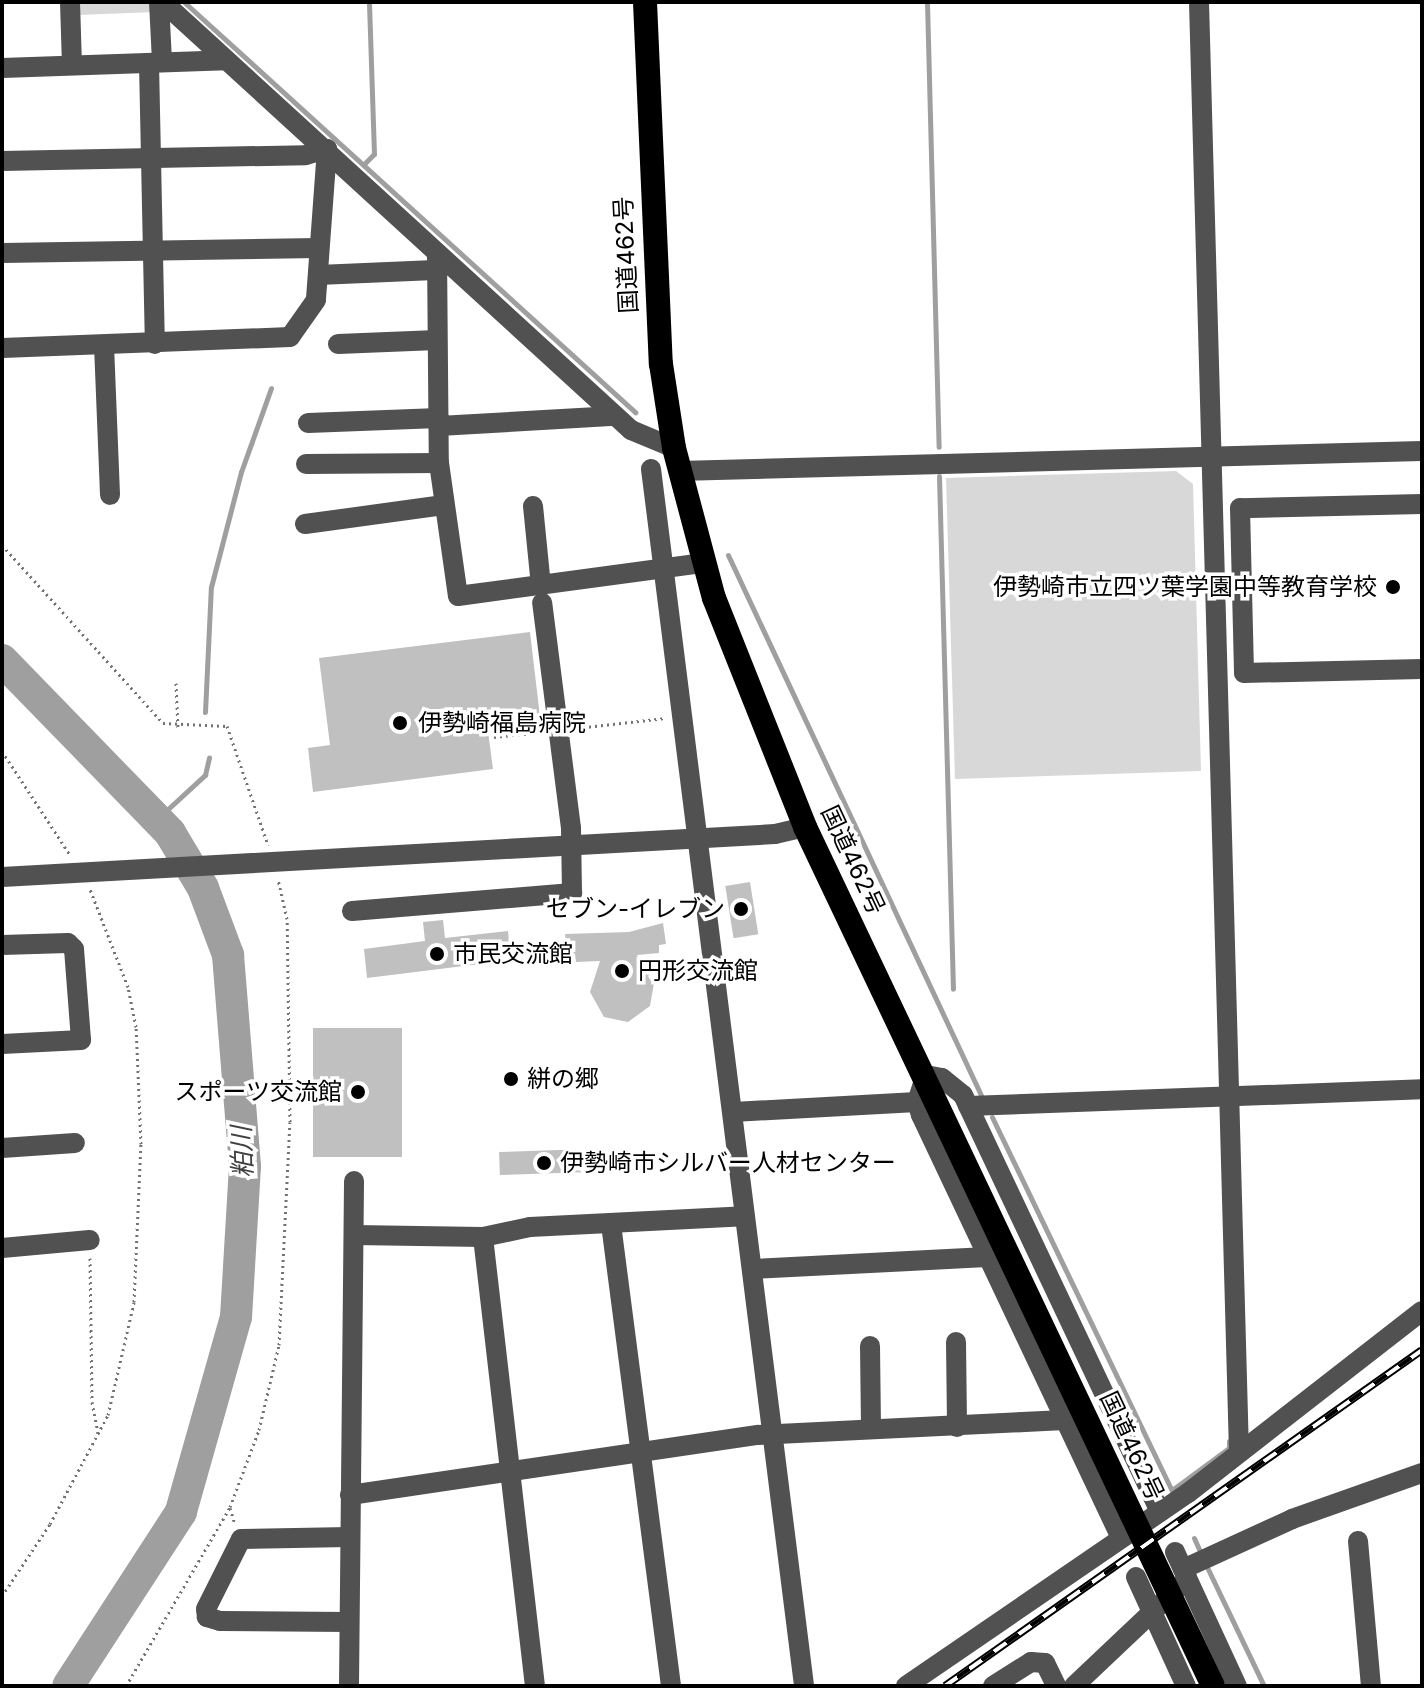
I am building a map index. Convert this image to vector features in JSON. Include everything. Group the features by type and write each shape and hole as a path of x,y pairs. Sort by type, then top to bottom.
{"highway":[{"name":"国道462号","path":"645,2 656,313 677,460 702,563 805,827 1051,1337 1213,1686"}],"street":[{"path":"70,2 72,65"},
{"path":"161,2 327,149 436,261 643,440 677,460 1210,456 1422,451"},
{"path":"155,344 151,159 161,2"},
{"path":"1199,2 1239,1452"},
{"path":"2,68 226,60"},
{"path":"2,161 306,155 327,149"},
{"path":"2,348 284,340 316,300 327,149"},
{"path":"2,253 318,248"},
{"path":"318,275 436,261"},
{"path":"436,261 439,463 458,596 541,595 702,563"},
{"path":"338,344 437,340"},
{"path":"104,345 110,495"},
{"path":"308,423 615,416"},
{"path":"306,464 439,463"},
{"path":"651,469 686,716 744,1216 804,1686"},
{"path":"1244,673 1240,508 1422,504"},
{"path":"305,524 444,505"},
{"path":"352,911 572,893 571,845 533,506"},
{"path":"1216,674 1422,669"},
{"path":"2,877 88,880 270,862 701,838 805,827"},
{"path":"2,945 68,943 74,949 81,1040 2,1044"},
{"path":"1121,1538 917,1102 926,1075 951,1083 968,1106 1160,1512"},
{"path":"968,1106 1422,1089"},
{"path":"733,1112 917,1102"},
{"path":"2,1148 75,1143"},
{"path":"349,1686 354,1181"},
{"path":"354,1235 483,1237 530,1227 744,1216"},
{"path":"611,1224 671,1686"},
{"path":"483,1237 535,1686"},
{"path":"2,1248 90,1240"},
{"path":"752,1269 987,1257"},
{"path":"906,1686 1160,1512 1422,1311"},
{"path":"956,1342 957,1427"},
{"path":"870,1346 871,1428"},
{"path":"350,1495 774,1434 1065,1420"},
{"path":"1074,1686 1108,1659 1184,1566 1375,1488 1422,1473"},
{"path":"348,1622 220,1621 207,1617 206,1609 241,1539 349,1537"},
{"path":"1358,1541 1371,1686"},
{"path":"1184,1566 1237,1686"},
{"path":"1136,1577 1186,1686"},
{"path":"993,1686 1031,1662 1045,1663 1056,1686"}],"path":[{"path":"2,545 163,723 178,728 227,726 287,919 290,1122 279,1345 259,1430 230,1507 126,1686"},
{"path":"176,683 178,728"},
{"path":"494,737 686,716"},
{"path":"2,751 71,856"},
{"path":"2,1596 50,1524 98,1434 119,1377 134,1302 141,1144 132,1000 88,880"},
{"path":"90,1240 92,1402 98,1434"},
{"path":"130,1680 132,1686"}],"shaded area":[{"path":"77,2 154,2 155,12 78,15"},
{"path":"1176,471 1193,484 1201,771 955,779 946,478"}],"building":[{"path":"530,632 540,717 487,724 493,769 313,792 308,748 330,745 319,658"},
{"name":"セブン-イレブン","path":"750,882 758,934 734,938 725,886"},
{"name":"市民交流館","path":"443,920 445,938 508,931 511,960 367,978 364,949 425,941 423,922"},
{"name":"円形交流館","path":"663,923 666,944 659,945 659,953 637,955 654,983 650,1006 628,1022 604,1017 590,992 600,961 576,962 575,954 568,955 565,934 629,932"},
{"name":"スポーツ交流館","path":"313,1028 402,1028 402,1157 313,1157"},
{"name":"伊勢崎市シルバー人材センター","path":"588,1149 589,1172 500,1175 499,1152"}],"waterway":[{"path":"184,2 635,412"},
{"path":"364,164 374,154 369,2"},
{"path":"927,2 939,447"},
{"path":"205,712 211,587 241,472 271,388"},
{"path":"939,476 953,989"},
{"path":"728,555 981,1095"},
{"name":"粕川","path":"2,660 170,833 203,888 228,955 245,1166 236,1317 181,1512 68,1686"},
{"path":"156,820 205,775 209,757"},
{"path":"992,1117 1173,1493"},
{"path":"1172,1490 1229,1448 1229,1441"},
{"path":"1194,1538 1202,1556"},
{"path":"1206,1565 1264,1686"}],"railway":[{"path":"945,1686 1422,1350"}],"place":[{"name":"伊勢崎市立四ツ葉学園中等教育学校","path":"1393,587"},
{"name":"伊勢崎福島病院","path":"400,723"},
{"name":"セブン-イレブン","path":"741,909"},
{"name":"市民交流館","path":"437,954"},
{"name":"円形交流館","path":"622,971"},
{"name":"絣の郷","path":"511,1079"},
{"name":"スポーツ交流館","path":"358,1092"},
{"name":"伊勢崎市シルバー人材センター","path":"544,1163"}]}
